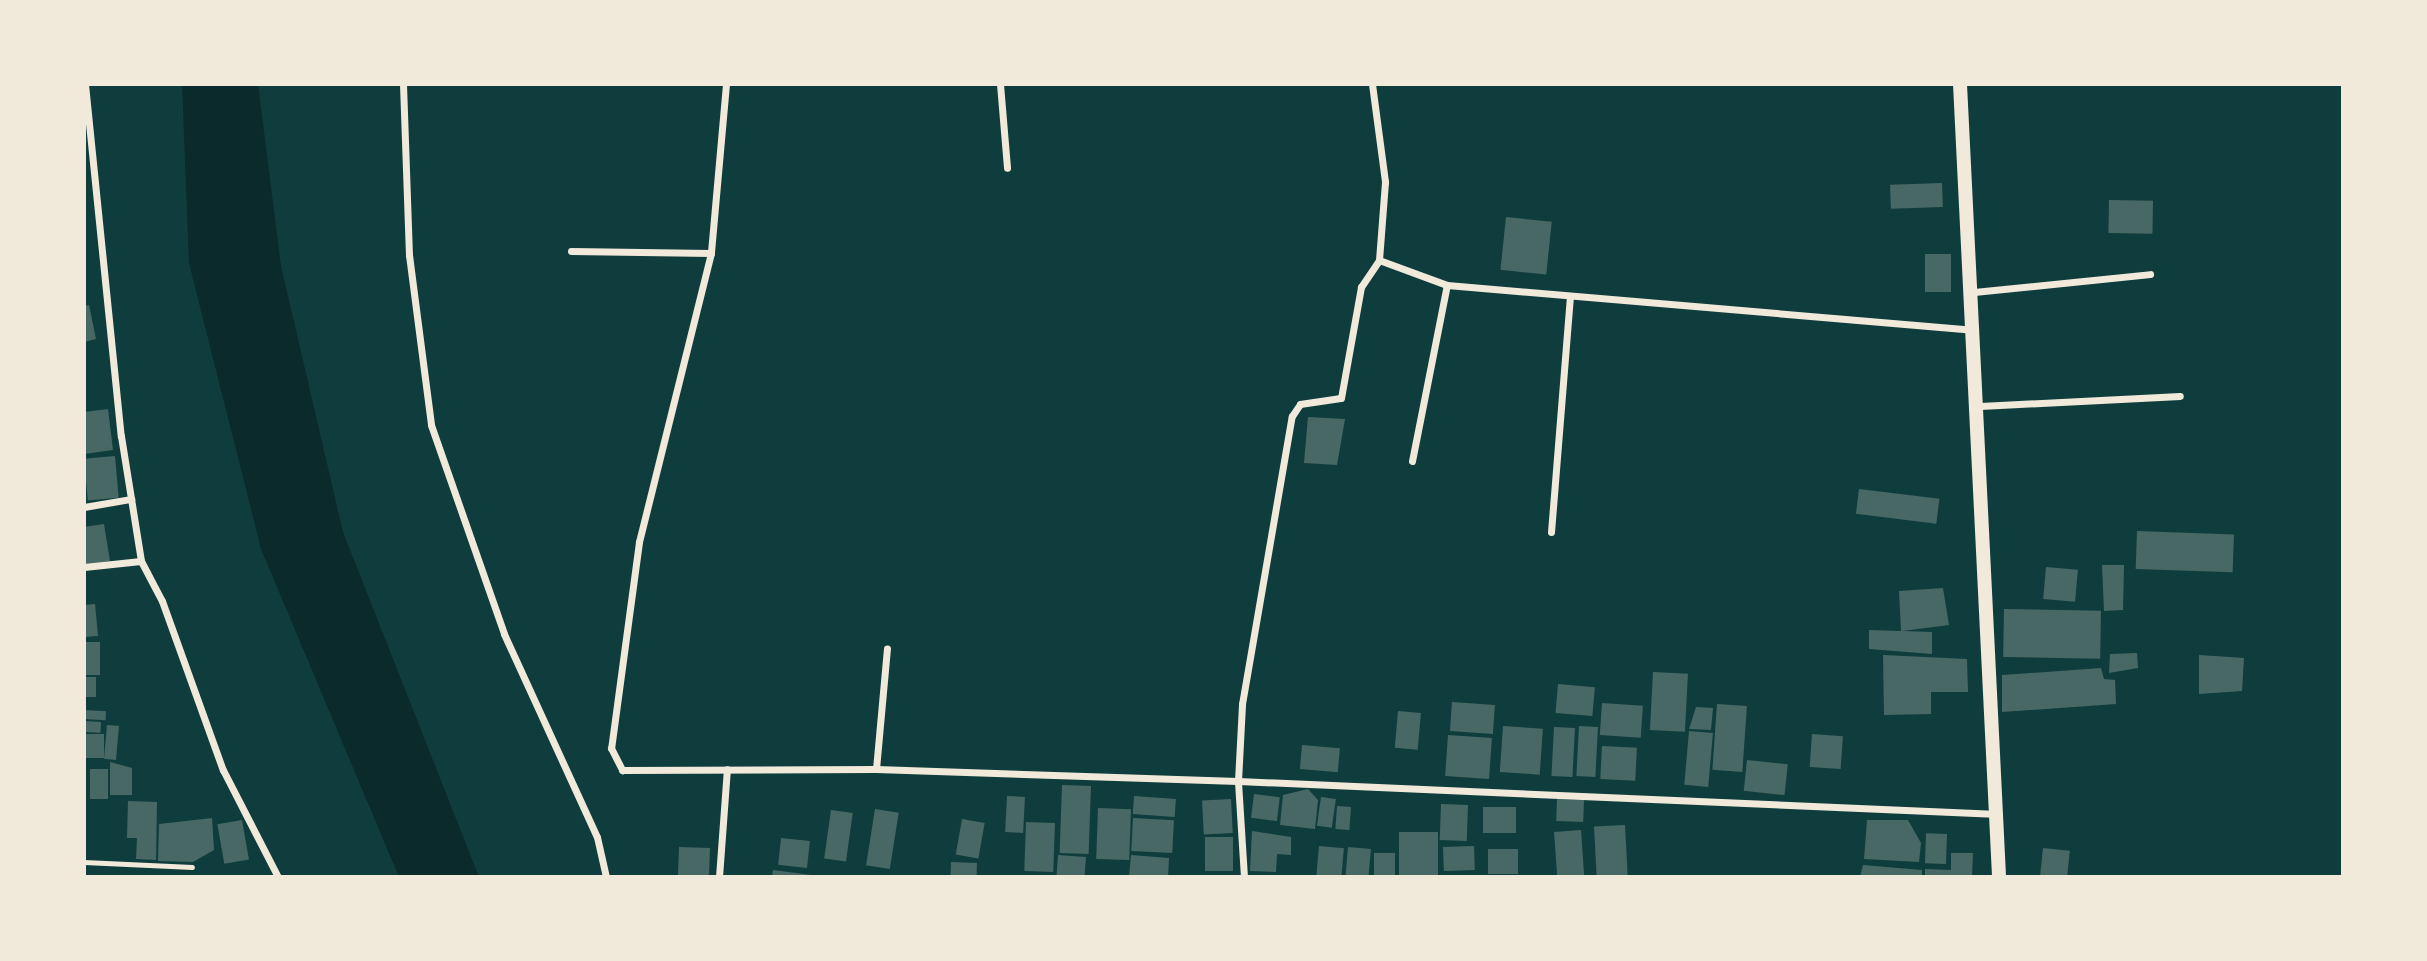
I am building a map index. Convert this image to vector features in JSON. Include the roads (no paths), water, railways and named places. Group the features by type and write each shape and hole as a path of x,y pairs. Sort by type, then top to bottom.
{"main road":[{"path":"1959,84 1980,406 1999,814 1999,877"}],"street":[{"path":"85,84 88,182 141,561 162,601 223,770 278,877"},
{"path":"403,84 409,255 431,425 504,634 597,837 606,877"},
{"path":"726,84 711,253 639,542 611,748 622,770 876,769 1238,780 1999,814"},
{"path":"1000,84 1007,168"},
{"path":"1244,877 1238,780 1242,704 1293,416 1300,404 1341,398 1361,287 1379,260 1385,182 1372,84"},
{"path":"571,251 711,253"},
{"path":"1379,260 1447,285 1570,298 1975,330"},
{"path":"1974,292 2150,274"},
{"path":"1412,461 1447,285"},
{"path":"1551,532 1570,298"},
{"path":"1980,406 2180,396"},
{"path":"84,507 131,499"},
{"path":"84,567 141,561"},
{"path":"876,769 887,649"},
{"path":"719,877 727,769"}],"water":[{"path":"182,84 258,84 281,266 343,532 479,877 399,877 261,549 189,263"}]}
